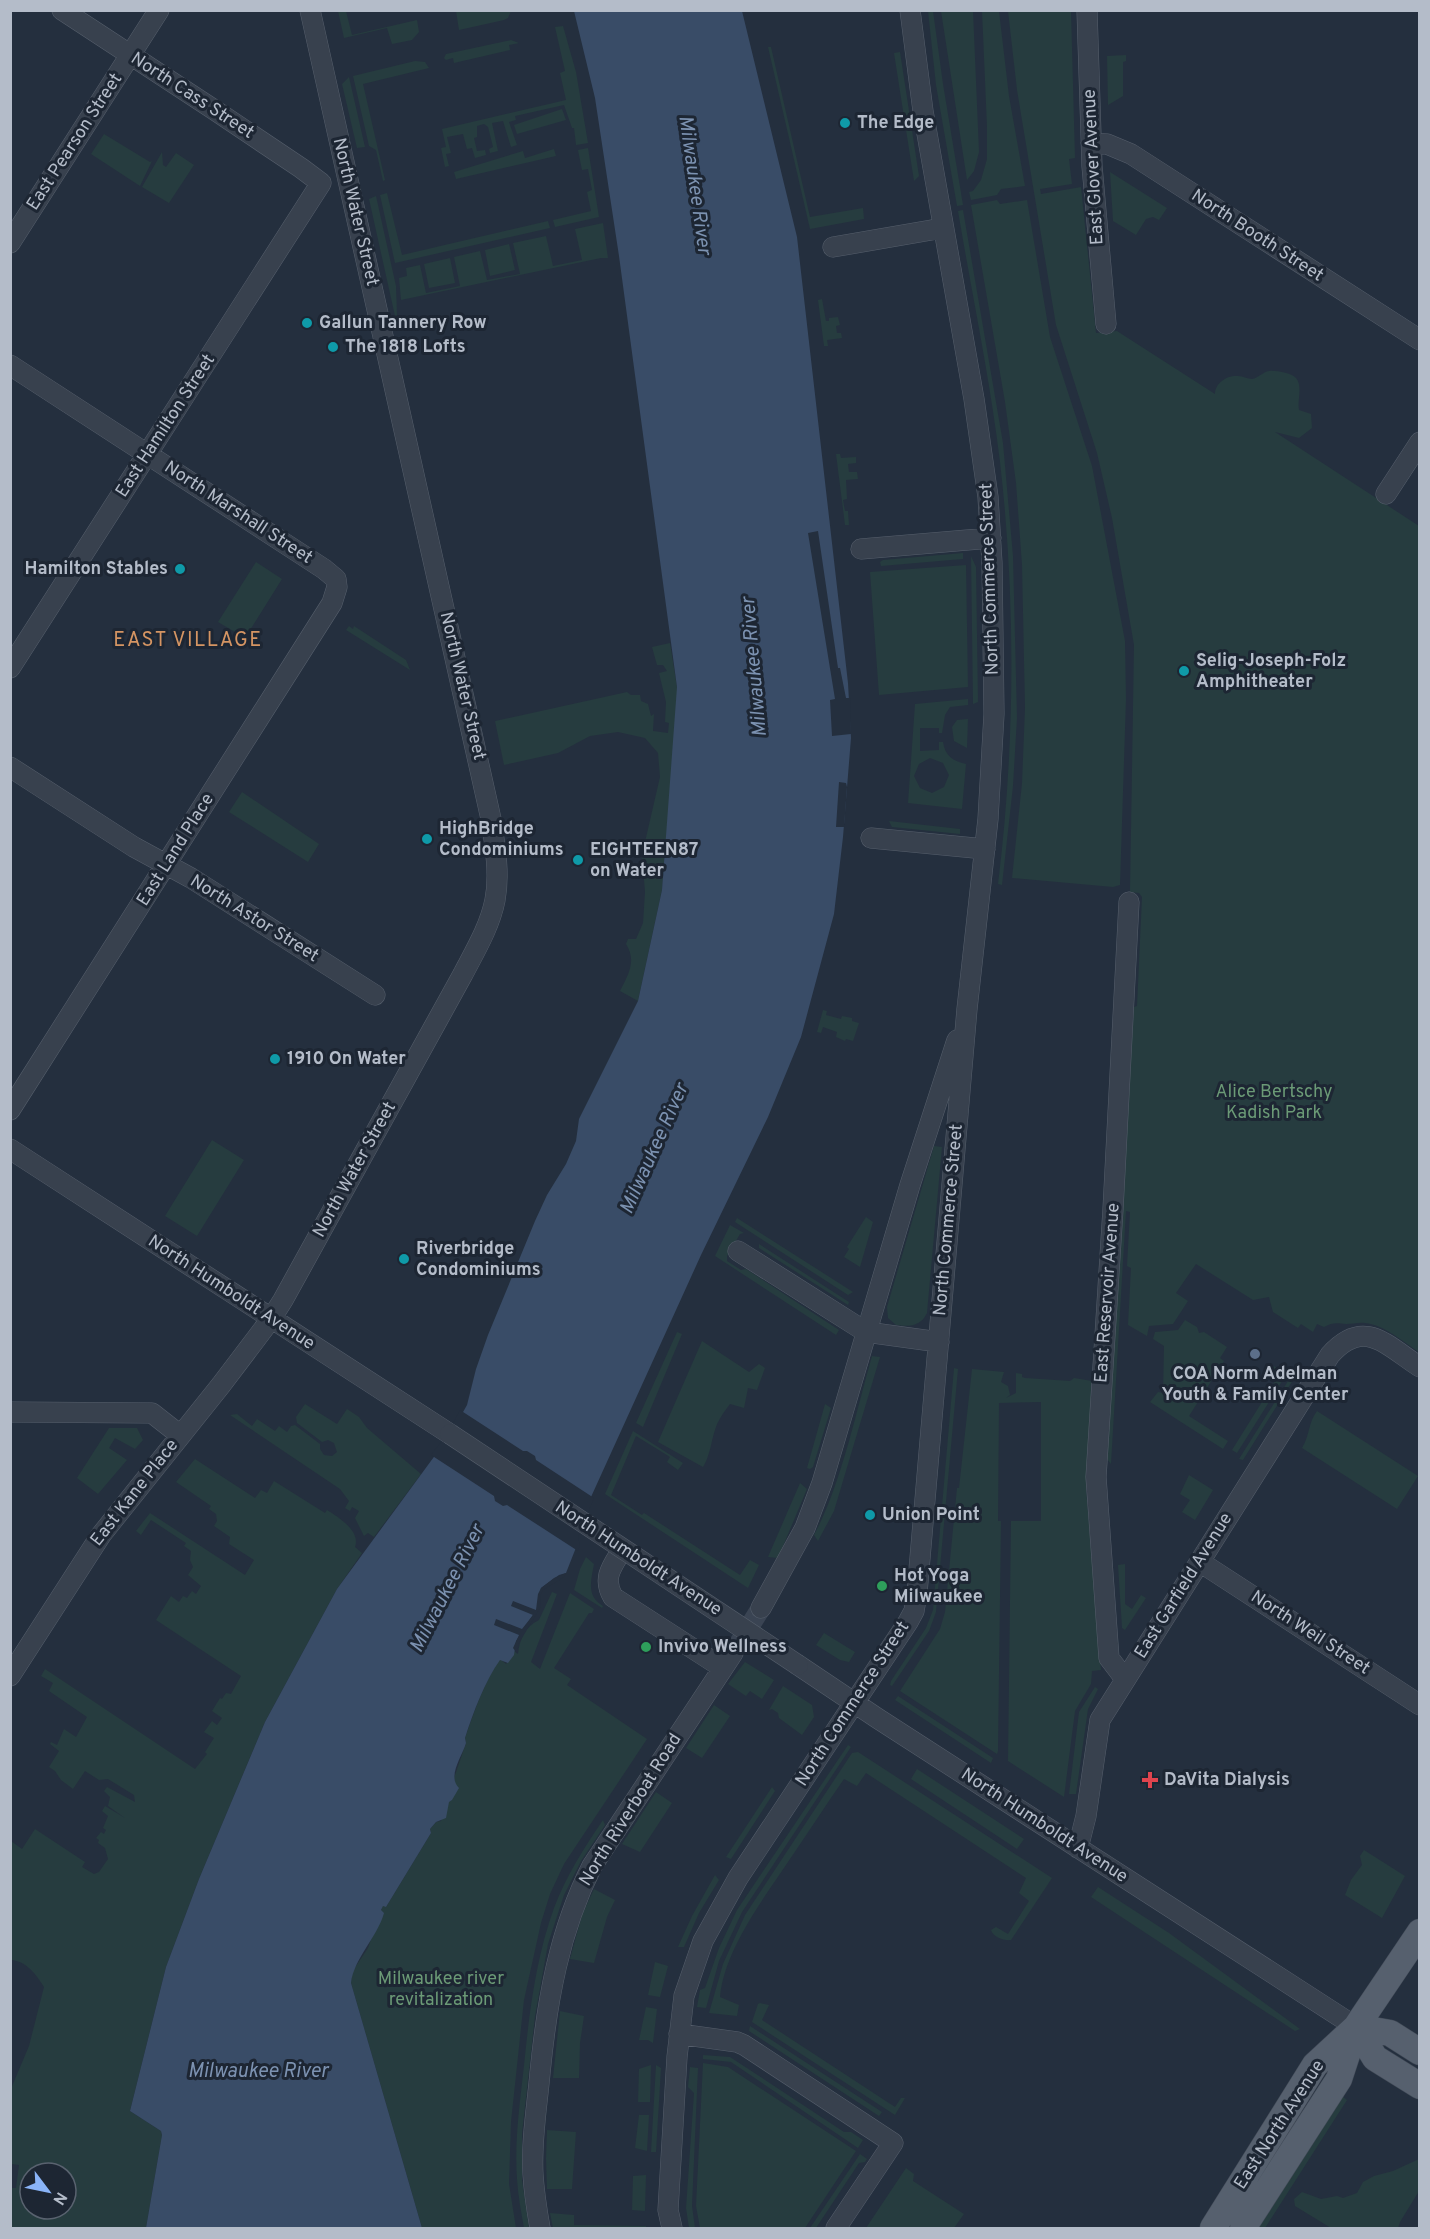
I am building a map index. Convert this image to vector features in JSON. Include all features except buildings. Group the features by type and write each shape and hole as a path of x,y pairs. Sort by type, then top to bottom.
{"main road":[{"name":"East North Avenue","path":"1213,2229 1315,2065 1356,2027 1419,1932"},
{"name":"East North Avenue","path":"1244,2229 1339,2079 1356,2027"},
{"path":"1356,2027 1389,2033 1419,2052"},
{"path":"1356,2027 1375,2058 1419,2086"}],"street":[{"name":"North Cass Street","path":"62,10 321,183"},
{"name":"East Pearson Street","path":"10,243 159,10"},
{"name":"North Water Street","path":"272,1319 479,943 495,900 496,879 491,819 310,10"},
{"name":"North Commerce Street","path":"672,2229 668,2210 679,2034 684,1996 693,1964 738,1878 908,1622 916,1602 967,1009 985,849 994,734 991,538 982,452 923,111 910,10"},
{"name":"East Glover Avenue","path":"1087,10 1091,143 1106,324"},
{"name":"North Booth Street","path":"1091,143 1107,144 1131,154 1419,340"},
{"path":"321,183 347,181"},
{"name":"East Hamilton Street","path":"10,668 321,183"},
{"path":"833,247 943,228"},
{"name":"North Marshall Street","path":"10,366 324,568 336,579 337,587"},
{"path":"1386,494 1419,442"},
{"path":"861,549 991,538"},
{"name":"East Land Place","path":"10,1110 332,603 337,587"},
{"name":"North Astor Street","path":"10,767 375,995"},
{"path":"872,838 985,849"},
{"name":"East Reservoir Avenue","path":"1125,1679 1109,1658 1096,1477 1129,902"},
{"name":"North Commerce Street","path":"866,1332 927,1128 967,1009"},
{"name":"North Humboldt Avenue","path":"10,1149 402,1404 855,1704 1356,2027"},
{"path":"738,1251 866,1332 939,1342"},
{"name":"East Kane Place","path":"10,1676 100,1535 272,1319"},
{"path":"761,1608 787,1563 812,1511 866,1332"},
{"name":"East Garfield Avenue","path":"1078,1848 1086,1816 1100,1720 1322,1368 1340,1344 1358,1336 1371,1336 1419,1367"},
{"path":"10,1412 152,1413 180,1435"},
{"name":"North Riverboat Road","path":"540,2229 533,2176 533,2150 548,2002 562,1937 592,1866 728,1660 623,1604 613,1596 607,1581 609,1572 622,1550"},
{"name":"North Weil Street","path":"1200,1562 1419,1705"},
{"path":"679,2034 744,2045 893,2143 836,2229"}],"green space":[{"path":"338,11 346,11 352,35 417,20 419,32 412,40 392,44 387,28 344,38"},
{"path":"456,11 511,11 508,18 504,20 459,30"},
{"path":"928,11 933,11 963,205 957,206 936,85"},
{"path":"941,11 973,11 979,152 974,171 967,180"},
{"path":"982,11 999,11 1009,96 1025,186 1001,189 997,195 971,200 969,192 973,191 981,180 987,159"},
{"name":"Alice Bertschy Kadish Park","path":"1008,11 1071,11 1075,158 1069,159 1072,184 1040,189 1041,194 1081,187 1096,333 1117,331 1215,394 1222,380 1234,376 1252,379 1272,371 1294,376 1299,385 1299,410 1311,414 1312,428 1299,438 1275,432 1419,526 1419,1352 1387,1330 1372,1324 1335,1323 1324,1327 1317,1324 1313,1332 1301,1324 1298,1328 1273,1312 1269,1297 1253,1300 1196,1264 1176,1293 1188,1301 1173,1324 1149,1326 1147,1336 1128,1325 1131,1268 1127,1266 1130,1212 1126,1211 1111,1464 1107,1459 1142,897 1139,893 1130,892 1134,645 1112,518 1097,453 1056,325 1017,90"},
{"path":"563,26 576,72 588,143 576,145 574,128 572,128 564,105 515,116 516,120 509,122 517,145 511,147 503,121 492,123 498,151 490,153 489,149 493,147 488,127 484,124 477,126 477,137 474,138 477,151 485,150 486,155 475,158 472,148 467,149 463,134 447,137 451,153 446,154 449,166 445,167 441,148 446,147 442,129 566,100 560,73 565,71 555,27"},
{"path":"511,40 519,43 509,45 510,50 454,63 453,58 446,60 444,58 446,54"},
{"path":"768,47 771,47 810,217 863,208 864,219 810,229"},
{"path":"900,52 919,176 914,181 894,53"},
{"path":"1126,55 1126,61 1123,62 1123,96 1108,105 1107,56"},
{"path":"415,61 425,62 429,68 363,84 385,180 383,181 376,150 369,146 353,76"},
{"path":"349,77 365,147 357,148 342,84"},
{"path":"562,109 566,120 517,134 514,125"},
{"path":"104,134 150,162 152,161 140,186 91,154"},
{"path":"588,148 599,217 555,227 553,220 591,211 587,192 592,190 588,169 582,170 578,150"},
{"path":"554,149 556,156 456,179 454,172 523,151 525,158"},
{"path":"162,152 163,165 166,167 176,153 194,165 169,203 142,187"},
{"path":"1110,172 1167,208 1159,220 1153,217 1146,219 1136,235 1113,221"},
{"path":"387,193 402,255 548,221 550,228 395,263 380,195"},
{"path":"376,196 396,286 397,315 395,316 369,199"},
{"path":"997,200 1000,204 1027,200 1050,337 1092,466 1125,641 1126,699 1120,885 1113,887 1012,878 1022,783 1025,708 1022,565 1016,483 1005,402 971,205"},
{"path":"963,210 1003,443 1013,556 1017,718 1013,786 1002,885 998,884 1008,780 1010,727 1009,567 996,431 958,211"},
{"path":"603,223 608,258 401,300 399,278 407,276 406,268 420,265 426,293 460,286 454,257 480,251 487,280 520,274 513,243 546,236 553,266 582,260 575,229"},
{"path":"509,244 515,270 490,276 485,250"},
{"path":"450,258 455,283 429,288 424,264"},
{"path":"822,299 826,321 829,321 829,318 838,317 840,325 836,326 837,333 841,333 842,338 827,340 828,346 824,346 818,300"},
{"path":"836,454 840,454 841,458 856,457 856,463 848,464 849,472 857,472 858,479 846,480 847,499 843,500 845,511 848,511 849,525 845,525"},
{"path":"963,553 963,559 881,566 880,562 883,560"},
{"path":"971,556 976,567 978,702 973,704"},
{"path":"256,562 282,579 245,638 218,622"},
{"path":"966,565 968,687 879,695 870,572"},
{"path":"349,626 353,629 354,626 406,660 410,670 346,630"},
{"path":"670,643 677,687 677,713 662,890 638,1001 620,991 631,962 626,944 628,939 636,939 643,923 645,892 642,855 660,777 658,753 645,738 618,732 590,736 558,753 504,765 495,721 627,692 631,695 640,695 641,701 648,704 651,716 654,714 653,731 668,733 669,723 665,722 666,702 659,673 667,671 663,665 657,665 652,647"},
{"path":"968,699 968,705 950,707 945,715 942,733 939,733 939,728 920,728 920,751 939,750 939,742 943,742 950,757 966,764 962,809 908,803 915,704","holes":["930,758 943,763 949,775 944,787 932,793 920,788 914,776 919,764"]},
{"path":"968,719 967,748 954,741 952,727 957,720"},
{"path":"242,792 319,844 308,862 229,812"},
{"path":"889,821 960,829 960,834 892,827"},
{"path":"823,1010 827,1011 826,1015 841,1019 842,1016 852,1018 852,1021 859,1023 853,1041 846,1039 845,1041 836,1037 837,1032 823,1027 821,1033 817,1032"},
{"path":"212,1140 244,1160 197,1236 165,1216"},
{"path":"934,1146 942,1147 927,1313 922,1321 914,1325 896,1325 888,1318 887,1307"},
{"path":"866,1217 873,1222 860,1267 844,1257 849,1249 847,1247"},
{"path":"737,1218 853,1292 848,1295 735,1222"},
{"path":"730,1225 744,1233 740,1234 727,1256 727,1261 741,1270 746,1269 839,1330 836,1335 715,1256"},
{"path":"759,1244 849,1302 848,1305 759,1248"},
{"path":"1185,1320 1197,1327 1199,1333 1204,1332 1227,1347 1220,1358 1224,1361 1189,1416 1228,1441 1223,1449 1150,1402 1158,1392 1163,1393 1164,1346 1153,1339 1155,1332 1178,1330"},
{"path":"677,1332 682,1334 643,1427 636,1423"},
{"path":"702,1341 749,1372 759,1364 765,1368 757,1390 748,1388 744,1408 730,1404 721,1416 703,1467 658,1442"},
{"path":"872,1356 880,1357 834,1511 818,1541 814,1535 840,1471"},
{"path":"1274,1366 1283,1372 1280,1376 1284,1378 1237,1453 1232,1450 1277,1378 1270,1372"},
{"path":"954,1368 958,1369 936,1612 929,1631 892,1686 891,1681 926,1628 933,1610"},
{"path":"972,1369 1004,1372 1001,1382 1008,1386 1010,1395 1006,1398 1016,1393 1016,1373 1022,1374 1025,1378 1070,1381 1074,1378 1092,1381 1086,1488 1101,1670 1092,1671 1091,1684 1075,1711 1064,1797 1008,1761 1011,1521 1041,1521 1041,1402 999,1403 998,1521 1001,1521 997,1754 900,1691 940,1629 945,1612"},
{"path":"1295,1370 1298,1372 1243,1460 1239,1459"},
{"path":"305,1404 337,1424 347,1409 359,1417 367,1428 421,1474 374,1537 368,1533 364,1536 355,1518 359,1511 352,1507 350,1511 345,1508 349,1501 340,1489 230,1415 237,1414 252,1426 257,1419 275,1431 279,1426 287,1432 291,1426 295,1425 320,1444 324,1455 332,1456 337,1452 334,1443 328,1440 322,1442 297,1423 296,1417"},
{"path":"825,1404 831,1408 813,1467 810,1469 807,1468"},
{"path":"1317,1411 1418,1476 1397,1509 1302,1448"},
{"path":"109,1428 137,1428 143,1440 135,1449 115,1438 109,1448 127,1460 98,1494 77,1478"},
{"path":"633,1431 683,1463 678,1470 667,1462 670,1457 636,1436 611,1495 642,1515 644,1513 740,1575 750,1560 759,1565 748,1588 605,1494"},
{"path":"195,1459 255,1498 261,1490 267,1493 274,1481 325,1513 327,1510 352,1530 355,1535 355,1547 362,1553 337,1589 265,1722 199,1879 166,1967 130,2111 161,2131 162,2135 146,2228 11,2228 11,2188 16,2188 18,2173 18,2221 78,2221 78,2161 18,2161 18,2165 11,2164 10,2091 29,2046 44,1987 26,1966 11,1960 11,1841 22,1849 35,1829 85,1862 82,1867 94,1874 99,1872 108,1859 105,1848 98,1843 99,1840 96,1838 101,1832 104,1834 106,1830 103,1828 108,1816 102,1811 105,1806 125,1818 108,1806 110,1797 104,1791 107,1787 135,1802 134,1795 108,1779 99,1780 85,1771 73,1789 49,1767 59,1751 50,1744 51,1742 57,1745 64,1729 76,1737 87,1717 49,1691 53,1683 41,1676 45,1669 195,1769 207,1754 205,1752 214,1738 204,1732 212,1721 217,1725 222,1718 212,1711 220,1698 222,1699 226,1693 231,1694 241,1676 156,1620 171,1596 179,1602 183,1596 187,1598 192,1591 196,1594 201,1586 188,1575 193,1567 190,1560 191,1551 184,1546 186,1543 151,1520 141,1535 136,1531 150,1513 245,1575 254,1560 229,1544 230,1537 214,1526 217,1521 216,1514 209,1509 211,1506 176,1482"},
{"path":"1189,1475 1213,1490 1195,1520 1182,1512 1190,1500 1180,1494"},
{"path":"800,1483 807,1489 778,1558 768,1557"},
{"path":"586,1557 594,1564 591,1588 594,1598 603,1606 602,1608 574,1590"},
{"path":"1125,1564 1125,1604 1132,1609 1141,1595 1146,1598 1125,1630 1122,1628 1118,1565"},
{"name":"Milwaukee river revitalization","path":"552,1592 557,1594 531,1662 540,1669 570,1593 594,1609 592,1613 589,1613 554,1668 571,1679 567,1685 647,1739 564,1864 550,1894 541,1923 524,2000 511,2122 509,2184 516,2228 422,2228 351,1983 352,1972 368,1948 383,1905 386,1907 431,1833 430,1829 436,1822 441,1821 449,1801 452,1800 454,1778 466,1743 465,1738 489,1677 500,1659 506,1664 514,1651 518,1654 524,1634 539,1620"},
{"path":"824,1633 855,1652 849,1662 840,1660 816,1645"},
{"path":"745,1662 774,1680 762,1699 750,1691 746,1696 728,1684"},
{"path":"783,1686 812,1705 814,1717 802,1735 779,1718 778,1713 772,1709 769,1710"},
{"path":"1095,1687 1098,1689 1088,1709 1076,1794 1069,1794 1079,1712"},
{"path":"898,1696 993,1758 991,1763 895,1700"},
{"path":"714,1705 730,1716 702,1758 686,1748"},
{"path":"848,1745 851,1747 742,1912 719,1961 706,2008 697,2007 700,1990 705,1988 719,1948 737,1910"},
{"path":"858,1752 1052,1878 1011,1940 999,1938 991,1930 996,1927 1008,1934 1029,1901 1019,1893 1026,1878 866,1773 857,1786 844,1779 757,1907 737,1943 723,1979 720,1997 739,2005 737,2016 709,2013 723,1964 745,1915 852,1753"},
{"path":"917,1769 1024,1839 1017,1849 911,1779"},
{"path":"772,1787 775,1791 731,1859 726,1857"},
{"path":"656,1792 672,1803 640,1852 622,1844"},
{"path":"603,1820 605,1825 581,1861 564,1895 548,1944 535,2016 522,2133 522,2180 529,2228 524,2228 517,2185 516,2148 535,1981 548,1926 559,1896 576,1862"},
{"path":"1364,1850 1405,1876 1382,1918 1345,1895 1351,1880 1362,1865 1360,1856"},
{"path":"715,1875 719,1880 699,1913 684,1947 678,1947 692,1916"},
{"path":"1098,1887 1169,1933 1300,2029 1295,2031 1091,1897"},
{"path":"594,1889 615,1900 607,1917 594,1963 570,1959 582,1915"},
{"path":"655,1962 668,1966 660,1997 648,1995"},
{"path":"760,2003 769,2005 762,2020 895,2107 901,2098 905,2098 895,2115 752,2022"},
{"path":"646,2007 657,2009 653,2043 648,2040 639,2040"},
{"path":"560,2011 584,2016 580,2043 579,2078 553,2078"},
{"path":"750,2026 882,2112 879,2116 749,2031"},
{"path":"703,2055 730,2057 844,2132 851,2132 863,2140 858,2148 731,2062 703,2059"},
{"path":"703,2063 728,2067 856,2151 805,2228 700,2228 696,2206"},
{"path":"651,2065 650,2102 638,2102 639,2069"},
{"path":"656,2065 661,2068 656,2152 651,2152"},
{"path":"690,2067 698,2068 692,2206 695,2228 689,2228 686,2208 694,2093 688,2087"},
{"path":"1342,2096 1347,2100 1265,2228 1258,2228"},
{"path":"639,2115 649,2115 647,2151 635,2148"},
{"path":"547,2130 576,2132 572,2189 547,2189"},
{"path":"860,2154 867,2159 865,2162 859,2163 816,2228 810,2228"},
{"path":"1419,2159 1419,2191 1398,2228 1331,2228 1295,2206 1294,2199 1302,2192 1321,2199 1337,2196 1343,2198 1357,2193 1363,2182 1374,2176 1393,2171"},
{"path":"906,2168 914,2174 913,2181 964,2214 954,2228 866,2228"},
{"path":"646,2175 645,2211 632,2210 633,2176"},
{"path":"550,2213 574,2215 574,2225 646,2226 646,2228 553,2228"}],"water":[{"name":"Milwaukee River","path":"574,11 742,11 797,237 848,683 851,738 834,914 801,1037 768,1117 701,1255 591,1497 575,1537 577,1545 566,1573 559,1575 541,1588 538,1607 516,1641 514,1655 508,1663 500,1660 489,1678 465,1738 466,1743 454,1778 459,1788 449,1802 446,1818 436,1822 430,1829 431,1833 386,1907 383,1906 381,1910 384,1913 381,1922 353,1974 351,1983 422,2228 146,2228 162,2135 161,2131 130,2111 166,1967 199,1879 265,1722 337,1589 450,1435 467,1405 488,1335 535,1221 547,1195 566,1164 576,1141 579,1119 638,1001 662,890 677,687 619,256 595,98"}],"pier":[{"path":"818,531 838,668 840,668 846,698 850,698 851,734 832,736 830,700 835,699 808,533"},
{"path":"839,782 846,783 847,787 844,827 836,827"},
{"path":"460,1410 523,1451 535,1456 536,1460 594,1498 578,1537 580,1545 578,1551 507,1505 503,1506 495,1501 494,1496 431,1455 448,1433"},
{"path":"566,1573 564,1577 543,1590 540,1608 519,1643 517,1653 513,1648 519,1635 494,1625 496,1619 522,1629 533,1615 511,1606 513,1601 536,1610 541,1588 554,1578"}],"tunnel":[{"path":"733,1653 761,1608"}],"place":[{"name":"The Edge","path":"845,123"},
{"name":"Gallun Tannery Row","path":"307,323"},
{"name":"The 1818 Lofts","path":"333,347"},
{"name":"Hamilton Stables","path":"180,569"},
{"name":"Selig-Joseph-Folz Amphitheater","path":"1184,671"},
{"name":"HighBridge Condominiums","path":"427,839"},
{"name":"EIGHTEEN87 on Water","path":"578,860"},
{"name":"1910 On Water","path":"275,1059"},
{"name":"Riverbridge Condominiums","path":"404,1259"},
{"name":"COA Norm Adelman Youth & Family Center","path":"1255,1354"},
{"name":"Union Point","path":"870,1515"},
{"name":"Hot Yoga Milwaukee","path":"882,1586"},
{"name":"Invivo Wellness","path":"646,1647"},
{"name":"DaVita Dialysis","path":"1150,1780"}],"district":[{"name":"EAST VILLAGE","path":"188,641"}]}
